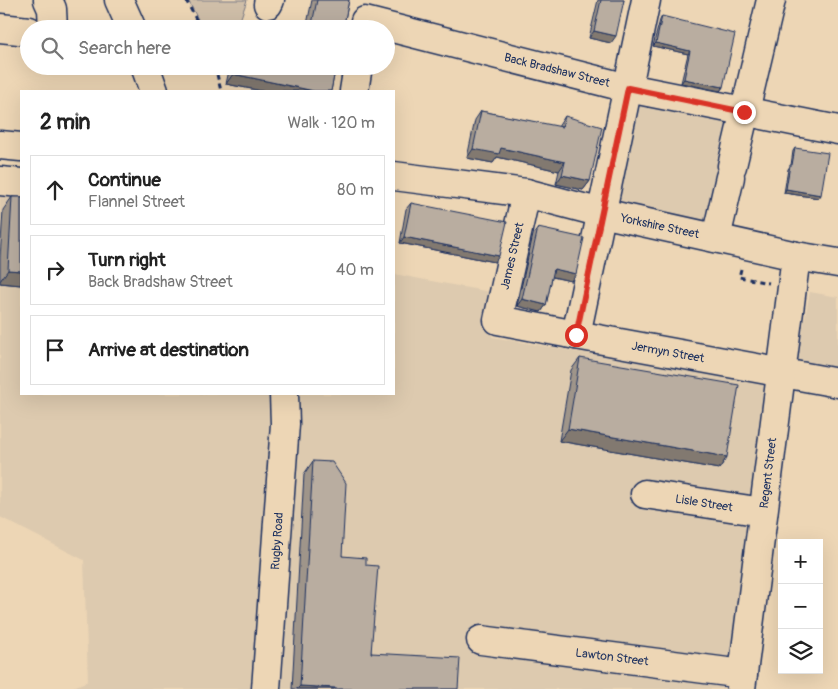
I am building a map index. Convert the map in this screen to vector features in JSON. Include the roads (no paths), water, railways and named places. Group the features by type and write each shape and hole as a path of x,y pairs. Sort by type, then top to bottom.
{"main road":[{"path":"48,0 52,9 53,20"},
{"path":"119,0 128,20"},
{"path":"576,335 646,0"},
{"path":"716,238 744,112 763,2"},
{"name":"Back Bradshaw Street","path":"395,25 628,88 838,130"},
{"path":"0,28 20,30"},
{"path":"149,75 154,90"},
{"path":"354,90 357,75"},
{"path":"0,145 20,146"},
{"name":"Yorkshire Street","path":"395,176 526,193 602,213 796,256 838,261"},
{"path":"0,181 20,183"},
{"name":"James Street","path":"498,320 526,193"},
{"name":"Regent Street","path":"742,682 796,256"},
{"name":"Jermyn Street","path":"498,320 838,383"},
{"name":"Rugby Road","path":"266,689 285,424 284,395"},
{"name":"Lisle Street","path":"645,494 763,512"},
{"name":"Lawton Street","path":"481,640 742,682"}]}
